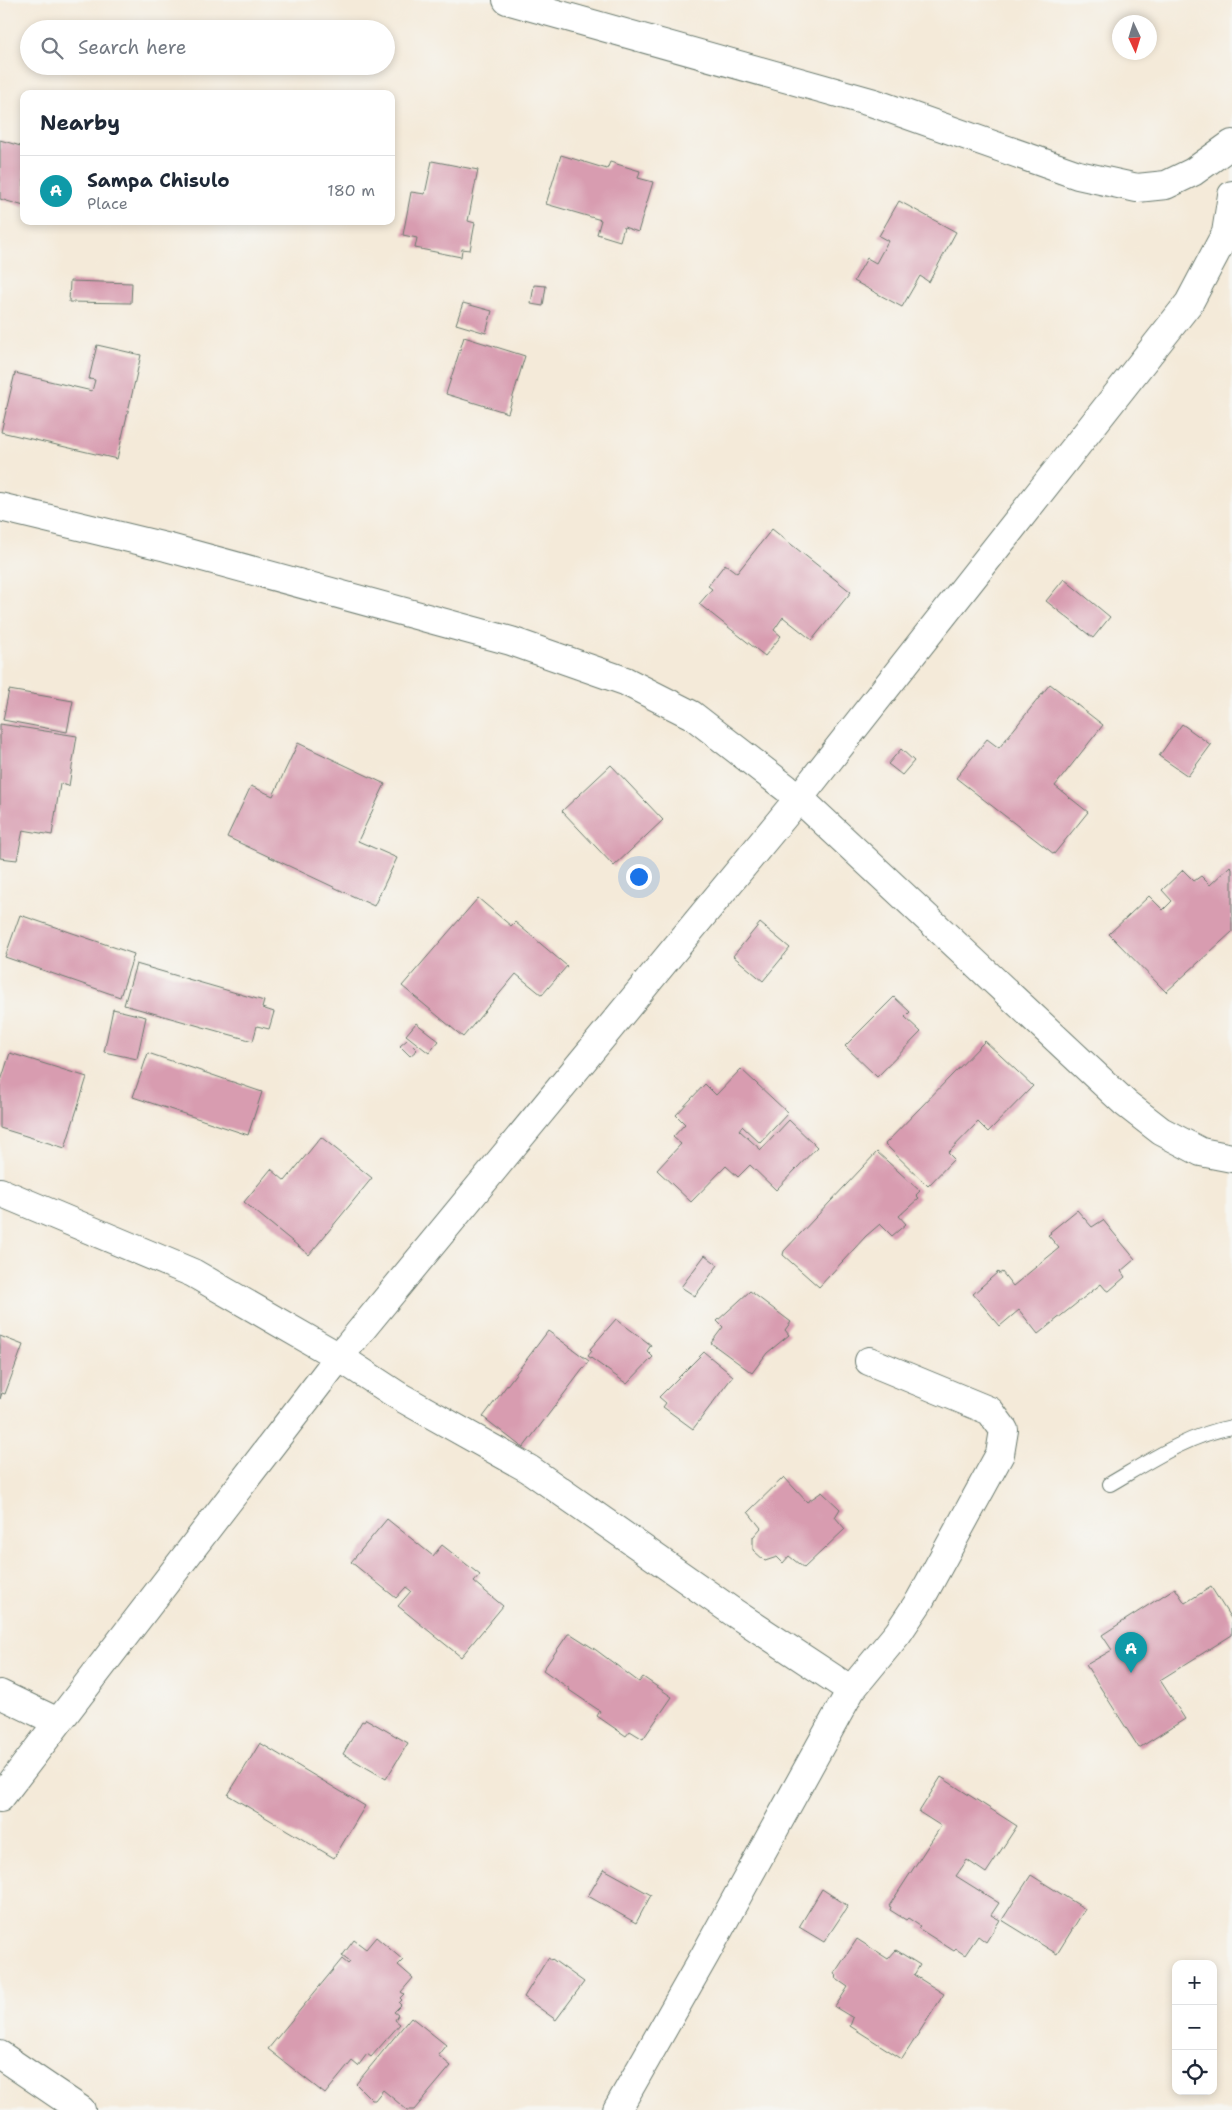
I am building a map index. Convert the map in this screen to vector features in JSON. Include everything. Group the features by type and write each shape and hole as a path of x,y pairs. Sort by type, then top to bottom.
{"street":[{"path":"506,0 874,103 1078,175 1137,188 1166,185 1193,172 1232,144"},
{"path":"0,1798 339,1357 799,798 1189,303 1226,233 1232,195"},
{"path":"0,507 166,547 511,641 625,681 692,715 799,798 1125,1103 1161,1131 1201,1152 1232,1158"},
{"path":"0,1192 193,1273 339,1357 397,1395 529,1469 733,1612 851,1690"},
{"path":"617,2110 705,1956 851,1690 898,1633 920,1600 1000,1454 1004,1430 990,1412 869,1361"},
{"path":"0,1694 58,1722"},
{"path":"0,2055 81,2110"}],"lane":[{"path":"1110,1484 1151,1460 1188,1442 1232,1427"}],"building":[{"path":"0,140 20,146 20,205 0,199"},
{"path":"561,155 607,169 610,162 640,171 638,178 653,182 638,232 624,227 620,241 597,234 601,220 546,204"},
{"path":"432,161 478,170 468,221 475,223 470,250 462,249 461,257 415,248 417,238 403,235 411,192 425,194"},
{"path":"899,201 956,232 929,282 920,276 902,307 854,281 867,258 876,263 888,241 879,236"},
{"path":"70,281 132,283 131,303 69,302"},
{"path":"534,285 546,286 543,306 531,304"},
{"path":"463,303 492,311 486,333 456,324"},
{"path":"464,337 525,356 508,413 446,394"},
{"path":"97,345 141,355 117,459 1,432 15,373 92,391 95,380 89,379"},
{"path":"772,529 851,592 812,640 783,617 774,630 781,636 765,656 699,604 712,589 708,586 725,564 737,573"},
{"path":"1064,579 1110,617 1093,638 1046,601"},
{"path":"1050,684 1103,725 1055,786 1088,812 1054,854 956,778 987,739 999,748"},
{"path":"9,690 73,701 67,732 3,720"},
{"path":"0,724 77,736 69,786 60,784 52,835 23,830 17,860 0,858"},
{"path":"1182,724 1211,745 1188,776 1159,756"},
{"path":"298,743 385,784 358,841 397,858 374,906 227,837 251,786 273,796"},
{"path":"901,749 914,761 902,775 888,764"},
{"path":"611,765 663,820 614,866 562,811"},
{"path":"1230,866 1232,868 1232,932 1166,992 1109,934 1149,896 1163,910 1172,901 1162,890 1183,870 1194,881 1201,876 1210,885"},
{"path":"478,898 511,926 515,922 567,966 542,995 516,974 463,1037 402,986"},
{"path":"20,915 134,954 120,997 5,957"},
{"path":"760,923 790,948 763,981 733,956"},
{"path":"136,964 264,1001 262,1008 274,1012 269,1029 257,1026 253,1041 124,1005"},
{"path":"894,997 910,1012 905,1017 921,1032 877,1077 845,1046"},
{"path":"113,1009 146,1017 137,1059 104,1052"},
{"path":"416,1023 439,1041 429,1053 406,1035"},
{"path":"407,1040 417,1050 410,1056 400,1046"},
{"path":"985,1041 1033,1086 988,1132 978,1122 948,1153 954,1159 928,1186 885,1144"},
{"path":"10,1053 87,1077 65,1148 0,1128 0,1084"},
{"path":"148,1053 262,1092 248,1135 133,1097"},
{"path":"741,1069 788,1113 760,1143 742,1126 739,1130 761,1150 789,1120 817,1147 776,1190 750,1165 738,1177 726,1166 691,1202 657,1170 681,1144 673,1137 685,1124 676,1115 705,1084 716,1095"},
{"path":"321,1137 372,1178 309,1255 244,1202 271,1169 285,1181"},
{"path":"877,1152 920,1191 916,1195 919,1198 899,1216 906,1224 892,1236 880,1224 866,1236 819,1287 783,1255 784,1251"},
{"path":"1077,1210 1092,1227 1103,1220 1135,1259 1121,1271 1125,1277 1109,1291 1101,1284 1038,1334 1019,1310 1000,1326 973,1294 998,1272 999,1274 1002,1272 1013,1286 1059,1248 1048,1235"},
{"path":"705,1255 718,1265 695,1296 681,1287"},
{"path":"750,1291 791,1322 785,1330 789,1335 767,1353 752,1373 711,1343 723,1327 717,1321"},
{"path":"616,1319 651,1345 647,1351 653,1357 627,1384 588,1356 592,1351 590,1349"},
{"path":"548,1331 589,1361 523,1448 483,1417"},
{"path":"0,1336 23,1345 5,1394 2,1393 0,1399"},
{"path":"704,1352 733,1376 693,1429 663,1407 666,1403 659,1397"},
{"path":"784,1477 807,1502 822,1492 840,1509 835,1517 845,1529 804,1568 789,1556 783,1563 777,1557 765,1561 753,1550 753,1537 761,1528 748,1512"},
{"path":"387,1519 433,1556 442,1545 480,1575 474,1582 503,1606 461,1657 398,1606 411,1591 406,1587 396,1598 351,1562"},
{"path":"1211,1587 1232,1620 1232,1635 1160,1680 1185,1719 1139,1748 1086,1665 1112,1650 1102,1635 1175,1588 1185,1603"},
{"path":"568,1634 596,1650 639,1682 643,1677 672,1697 643,1739 630,1731 626,1736 597,1716 600,1711 543,1670"},
{"path":"366,1719 408,1743 386,1779 343,1754 362,1721 364,1722"},
{"path":"260,1743 365,1806 334,1858 228,1795"},
{"path":"941,1777 1017,1826 986,1873 967,1860 956,1876 999,1903 991,1915 1000,1920 986,1942 978,1936 965,1955 956,1949 954,1951 918,1928 920,1926 908,1918 906,1920 890,1910 891,1907 889,1906 941,1826 919,1812"},
{"path":"604,1869 651,1895 636,1923 588,1896"},
{"path":"1031,1875 1085,1909 1057,1954 1002,1920"},
{"path":"822,1889 848,1906 824,1942 799,1927"},
{"path":"376,1937 403,1960 398,1965 413,1978 401,1992 404,1994 400,1998 402,2000 399,2003 401,2005 394,2012 398,2015 395,2020 400,2024 371,2057 367,2054 358,2066 352,2061 325,2094 268,2049 342,1959 348,1964 350,1962 342,1956 354,1940 366,1949"},
{"path":"857,1939 888,1959 896,1950 920,1965 914,1975 944,1994 902,2059 850,2026 853,2018 835,2007 848,1987 835,1978 837,1976 834,1974"},
{"path":"548,1958 584,1982 556,2020 524,1997"},
{"path":"411,2017 446,2045 438,2055 451,2066 414,2110 407,2110 383,2090 375,2100 372,2100 356,2084"}],"place":[{"name":"Sampa Chisulo","path":"1131,1673"}]}
